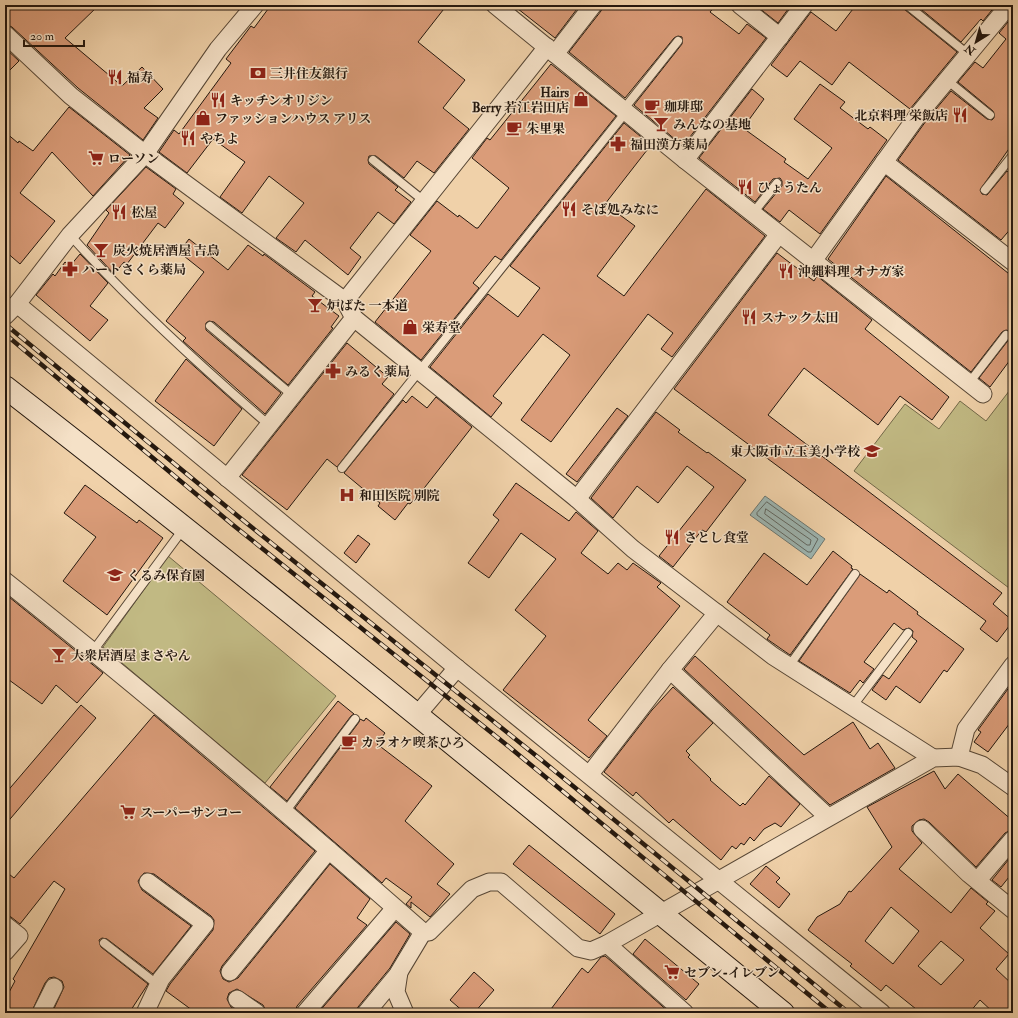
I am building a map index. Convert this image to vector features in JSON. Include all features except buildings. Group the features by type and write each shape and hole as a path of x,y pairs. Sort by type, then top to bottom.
{"street":[{"path":"255,5 218,49 145,154 70,236 11,310 228,478 457,668 590,774 882,1013"},
{"path":"495,5 685,160 982,394"},
{"path":"345,301 424,201 551,50 593,5"},
{"path":"740,5 780,37"},
{"path":"685,160 804,5"},
{"path":"813,261 918,115 970,55 1009,5"},
{"path":"5,34 71,96 145,154 345,301 354,318 577,499 633,549 789,666 852,708 932,758"},
{"path":"884,162 1013,262"},
{"path":"577,499 779,234"},
{"path":"228,478 354,318"},
{"path":"5,387 417,715 783,1013"},
{"path":"5,581 92,651 285,812 423,932 429,932 472,889 489,882 501,882 578,948 591,951 662,914 932,758 959,757 982,766 1013,787"},
{"path":"590,774 670,670 717,613"},
{"path":"959,757 966,729 1013,665"},
{"path":"417,715 457,668"},
{"path":"670,670 828,817"},
{"path":"922,829 1013,910"},
{"path":"978,880 1013,838"},
{"path":"230,972 329,850"},
{"path":"145,1013 161,979 204,924 148,882"},
{"path":"305,1013 395,908"},
{"path":"5,924 18,936 5,952"},
{"path":"366,1013 399,972 423,932"},
{"path":"607,944 685,1013"},
{"path":"399,972 396,992 405,1013"},
{"path":"41,1013 54,987"},
{"path":"236,999 257,1013"}],"lane":[{"path":"907,5 970,55"},
{"path":"342,468 421,372 678,41"},
{"path":"948,81 990,115"},
{"path":"985,190 1013,155"},
{"path":"373,160 424,201"},
{"path":"752,213 777,183"},
{"path":"70,236 101,269 188,355 269,425"},
{"path":"210,326 292,395"},
{"path":"969,383 1006,335"},
{"path":"92,651 184,528"},
{"path":"789,666 855,574"},
{"path":"852,708 908,633"},
{"path":"285,812 355,719"},
{"path":"104,943 158,985"}],"shaded area":[{"path":"1013,386 1013,591 854,471 905,404 939,429 960,401 986,421"},
{"path":"168,556 336,696 265,783 103,647"}],"water":[{"path":"765,496 825,539 811,559 750,515"}],"railway":[{"path":"5,324 239,517 539,758 849,1013"},
{"path":"5,334 233,525 508,746 831,1013"}],"place":[{"name":"三井住友銀行","path":"258,73"},
{"name":"福寿","path":"115,77"},
{"name":"Hairs Berry 若江岩田店","path":"581,99"},
{"name":"キッチンオリジン","path":"218,100"},
{"name":"珈琲邸","path":"652,106"},
{"name":"北京料理 栄飯店","path":"960,115"},
{"name":"ファッションハウス アリス","path":"203,118"},
{"name":"みんなの基地","path":"661,124"},
{"name":"朱里果","path":"514,128"},
{"name":"やちよ","path":"188,138"},
{"name":"福田漢方薬局","path":"618,144"},
{"name":"ローソン","path":"96,158"},
{"name":"ひょうたん","path":"745,187"},
{"name":"そば処みなに","path":"569,209"},
{"name":"松屋","path":"119,212"},
{"name":"炭火焼居酒屋 吉鳥","path":"101,250"},
{"name":"ハートさくら薬局","path":"70,269"},
{"name":"沖縄料理 オナガ家","path":"786,271"},
{"name":"炉ばた 一本道","path":"315,305"},
{"name":"スナック太田","path":"749,317"},
{"name":"栄寿堂","path":"410,327"},
{"name":"みるく薬局","path":"333,371"},
{"name":"東大阪市立玉美小学校","path":"872,451"},
{"name":"和田医院 別院","path":"347,495"},
{"name":"さとし食堂","path":"672,537"},
{"name":"くるみ保育園","path":"115,575"},
{"name":"大衆居酒屋 まさやん","path":"59,655"},
{"name":"カラオケ喫茶ひろ","path":"349,742"},
{"name":"スーパーサンコー","path":"128,812"},
{"name":"セブン-イレブン","path":"672,972"}]}
